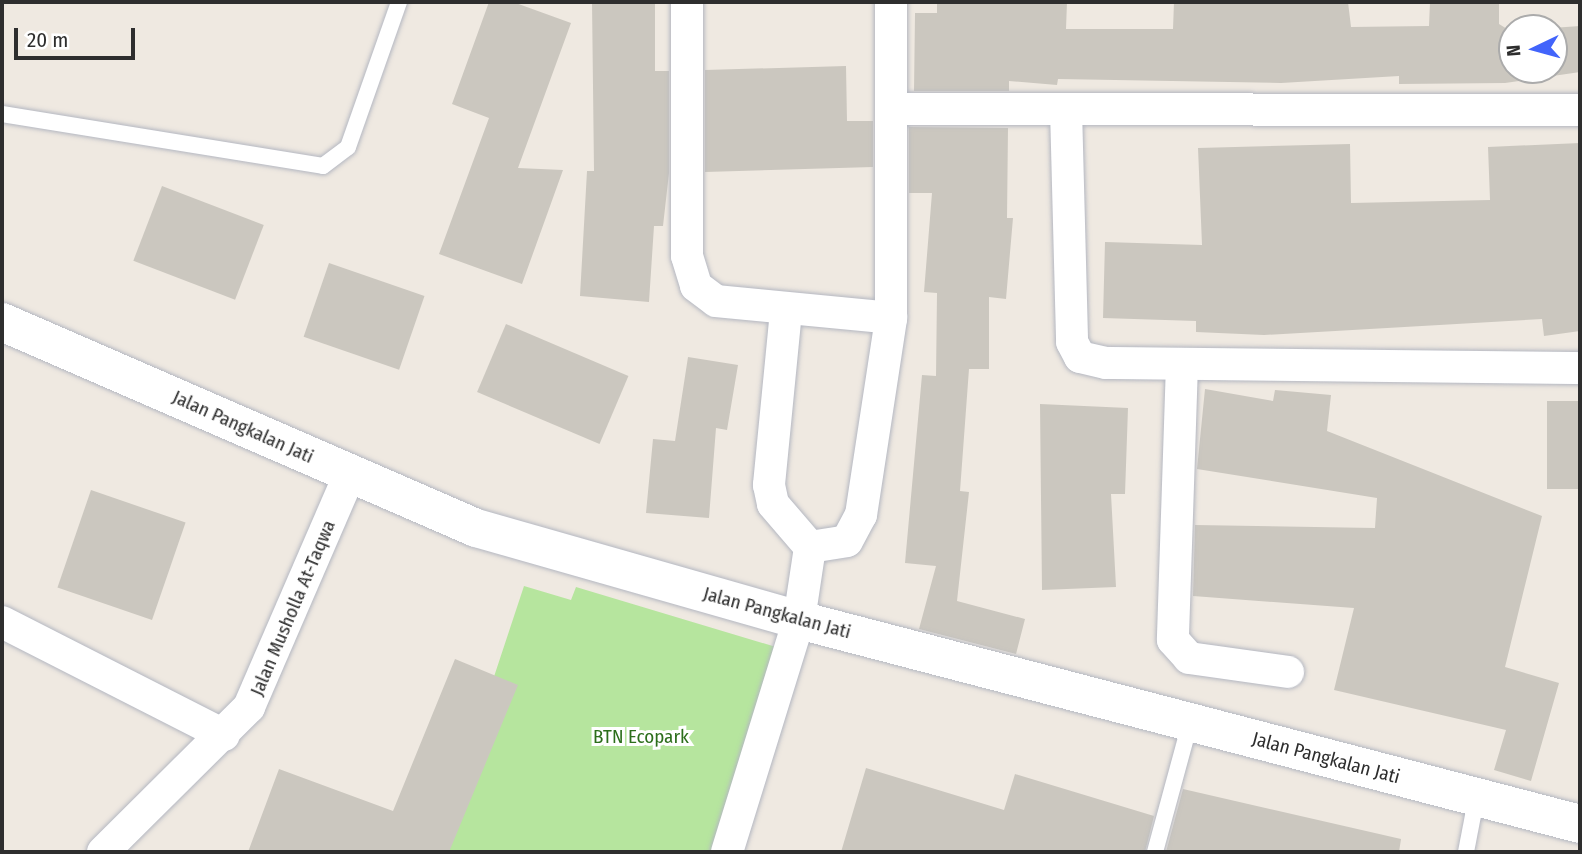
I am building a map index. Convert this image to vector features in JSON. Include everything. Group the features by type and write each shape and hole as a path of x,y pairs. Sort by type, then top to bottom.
{"main road":[{"name":"Jalan Pangkalan Jati","path":"2,322 476,528 799,620 1476,800 1580,824"}],"street":[{"path":"687,2 687,256 693,276 716,301 786,311 891,318"},
{"path":"810,547 848,541 861,515 891,318 891,2"},
{"path":"891,109 1580,110"},
{"path":"1066,109 1072,342 1080,357 1106,363 1580,368"},
{"path":"786,311 769,485 772,505 810,547"},
{"path":"1182,364 1173,640 1189,658 1289,672"},
{"name":"Jalan Musholla At-Taqwa","path":"103,852 224,735 270,671 350,474"},
{"path":"727,852 799,620 810,547"},
{"path":"2,622 224,735"}],"lane":[{"path":"2,114 323,166 348,148 399,2"},
{"path":"1156,852 1190,722"},
{"path":"1466,852 1476,800"}],"green space":[{"name":"BTN Ecopark","path":"524,586 571,600 576,587 776,647 739,852 436,852"}],"building":[{"path":"489,2 513,2 571,23 518,168 563,170 522,284 439,254 489,118 452,104"},
{"path":"592,2 655,2 655,71 669,71 669,173 663,226 654,226 649,302 580,296 587,171 594,171"},
{"path":"937,2 1067,2 1066,29 1173,29 1174,2 1348,2 1351,27 1429,26 1430,2 1499,2 1498,83 1399,84 1399,76 1281,83 1058,79 1057,85 1009,81 1009,91 914,91 915,13 937,13"},
{"path":"1580,26 1580,72 1568,74 1568,27"},
{"path":"846,66 847,121 873,121 873,167 705,172 705,70"},
{"path":"909,127 1008,128 1007,218 1013,218 1006,299 989,297 989,369 969,369 960,491 969,492 957,601 1025,619 1016,654 919,629 936,566 905,563 922,375 936,376 937,293 924,292 932,193 909,193"},
{"path":"1580,143 1580,331 1544,336 1542,319 1264,335 1196,332 1196,321 1103,318 1105,242 1202,245 1198,148 1350,144 1351,203 1490,200 1488,147"},
{"path":"162,186 264,225 235,300 133,261"},
{"path":"329,263 424,296 399,370 304,337"},
{"path":"506,324 628,376 600,444 477,392"},
{"path":"688,357 738,365 727,430 716,428 709,518 646,513 653,439 675,441"},
{"path":"1205,389 1273,401 1275,390 1331,395 1327,431 1542,516 1505,667 1559,683 1531,781 1494,770 1506,730 1334,690 1354,608 1193,596 1195,525 1375,528 1377,498 1197,469"},
{"path":"1547,401 1580,401 1580,489 1547,489"},
{"path":"1040,404 1128,408 1125,494 1111,494 1116,587 1042,590"},
{"path":"91,490 186,523 152,620 57,587"},
{"path":"455,659 518,685 449,852 248,852 279,769 393,811"},
{"path":"866,768 1004,810 1015,774 1154,816 1145,852 841,852"},
{"path":"1183,789 1401,839 1399,852 1166,852"}]}
